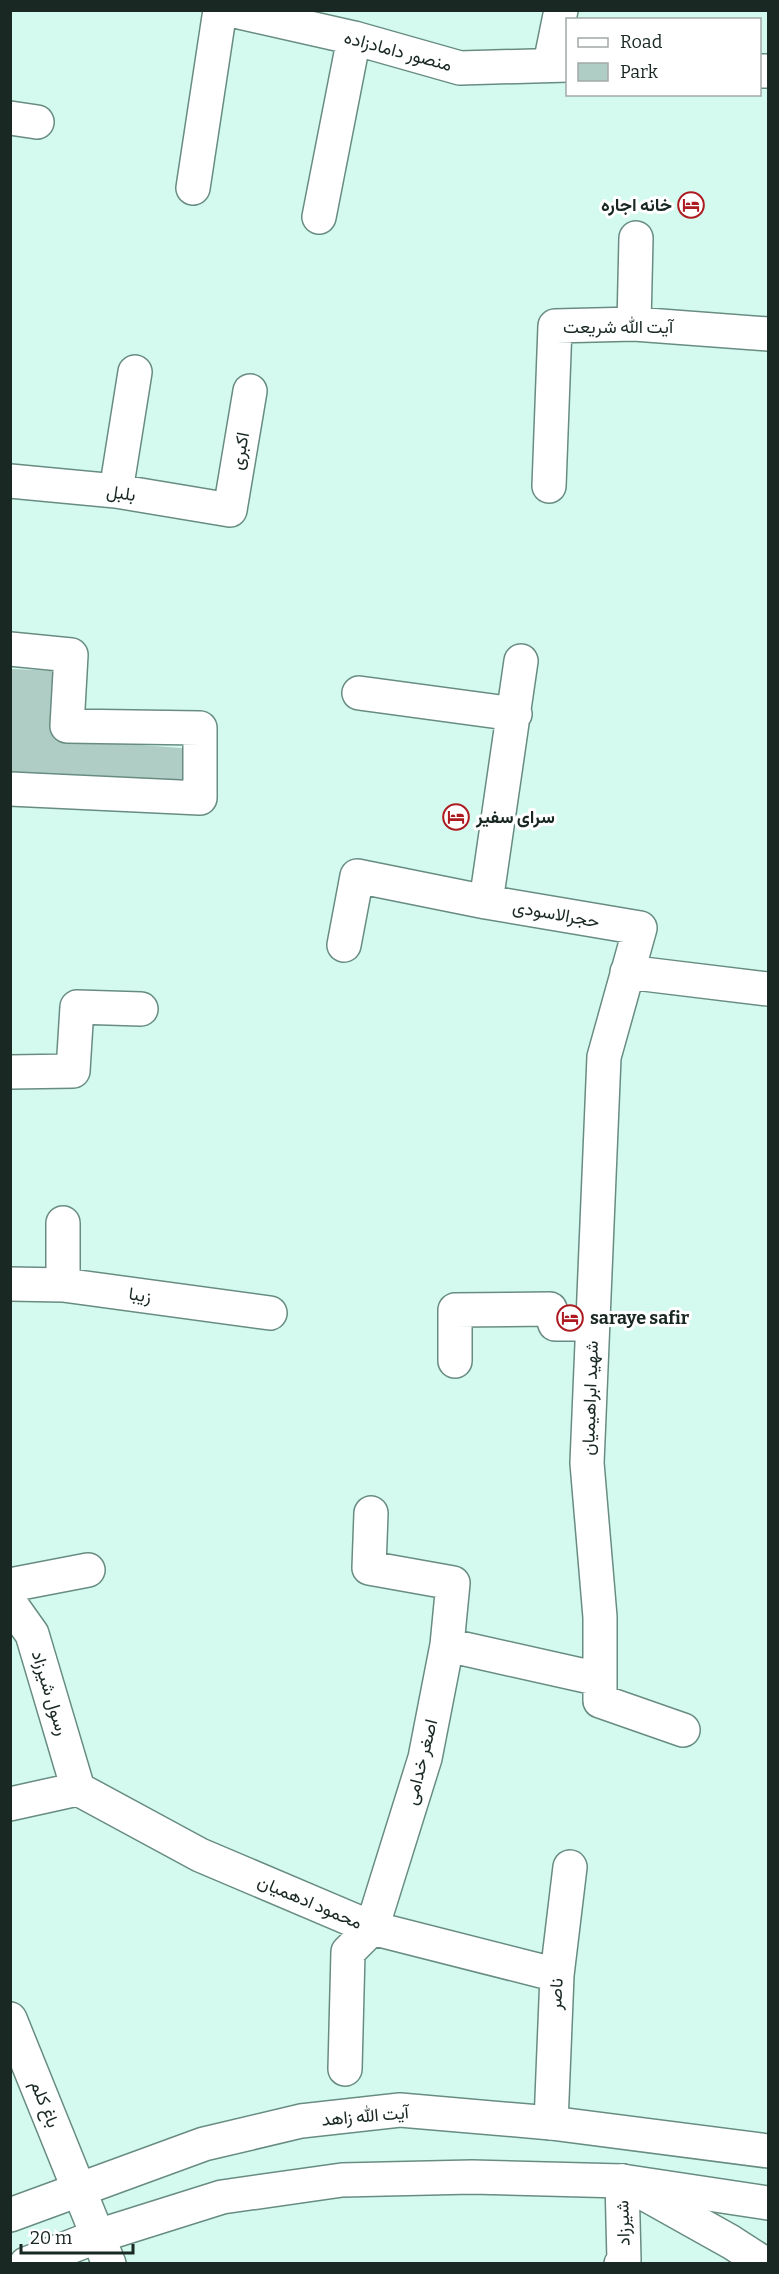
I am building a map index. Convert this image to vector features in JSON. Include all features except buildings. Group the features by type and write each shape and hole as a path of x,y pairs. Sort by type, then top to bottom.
{"street":[{"path":"193,188 220,10"},
{"name":"منصور دامادزاده","path":"230,10 354,39 460,68 559,65"},
{"path":"559,65 561,10"},
{"path":"319,217 354,39"},
{"path":"634,324 636,238"},
{"name":"آیت الله شریعت","path":"549,486 555,326 634,324 768,334"},
{"path":"116,491 135,372"},
{"name":"اکبری","path":"230,510 250,391"},
{"name":"بلبل","path":"10,481 116,491 230,510"},
{"path":"10,649 71,655 67,726 200,728 200,798 10,789"},
{"path":"486,902 521,661"},
{"path":"359,693 515,714"},
{"name":"حجرالاسودی","path":"344,945 357,876 486,902 640,928 627,972"},
{"path":"627,972 768,989"},
{"name":"شهید ابراهیمیان","path":"627,972 604,1057 587,1463 600,1617 600,1701 683,1730"},
{"path":"10,1072 73,1071 77,1007 141,1009"},
{"path":"63,1223 63,1285"},
{"name":"زیبا","path":"10,1284 63,1285 270,1313"},
{"path":"455,1361 455,1310 550,1309 555,1324 593,1324"},
{"name":"اصغر خدامی","path":"345,2069 348,1952 372,1928 424,1758 447,1645 453,1583 369,1568 371,1513"},
{"path":"10,1585 88,1570"},
{"name":"رسول شیرزاد","path":"10,1603 32,1634 78,1789"},
{"path":"447,1645 599,1678"},
{"path":"10,1804 78,1789"},
{"name":"محمود ادهمیان","path":"78,1789 200,1855 372,1928 557,1975"},
{"name":"ناصر","path":"551,2123 557,1975 570,1867"},
{"name":"باغ کلم","path":"10,2019 104,2250"},
{"name":"آیت الله زاهد","path":"10,2214 204,2144 301,2121 400,2110 551,2123 768,2151"},
{"path":"26,2264 104,2250 222,2197 342,2180 472,2177 622,2181 768,2203"},
{"path":"622,2181 731,2242 765,2264"},
{"name":"شیرزاد","path":"621,2264 624,2260 622,2181"}],"green space":[{"path":"11,669 59,671 60,739 194,749 193,784 11,783"}],"place":[{"name":"خانه اجاره","path":"691,205"},
{"name":"سرای سفیر","path":"456,817"},
{"name":"saraye safir","path":"570,1318"}]}
